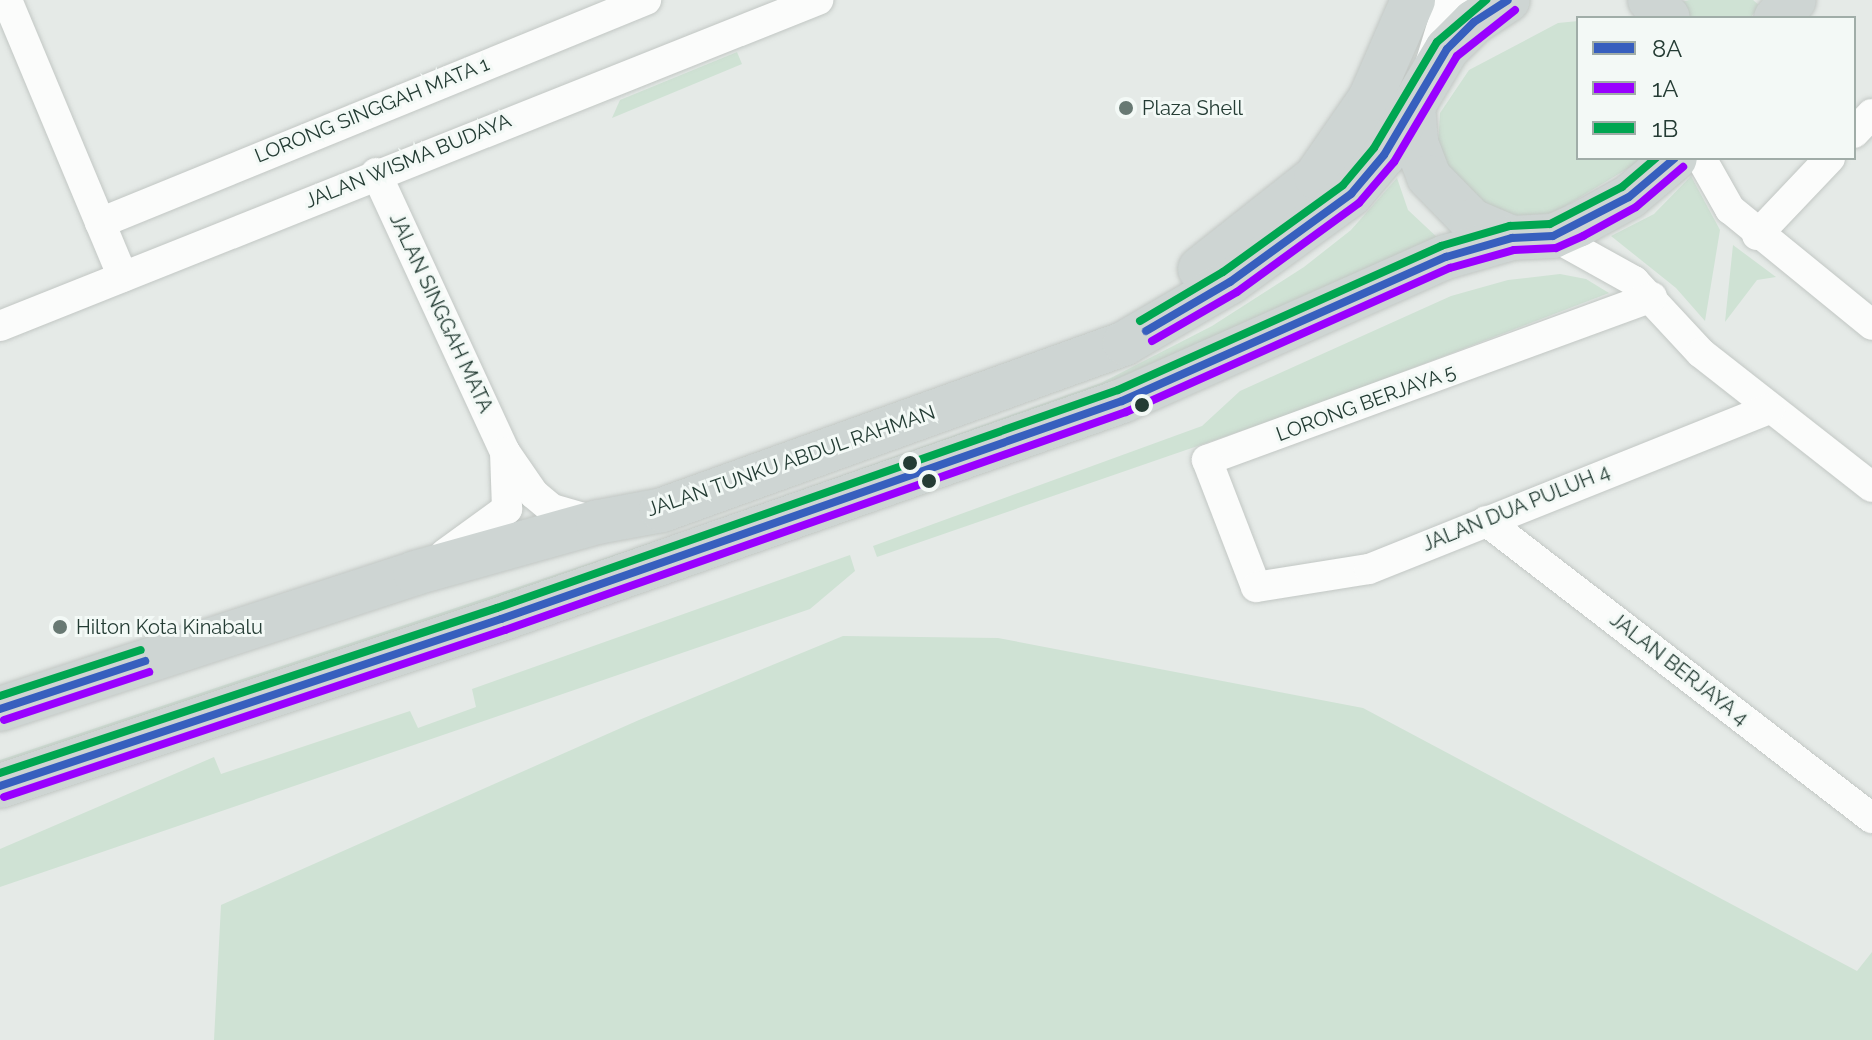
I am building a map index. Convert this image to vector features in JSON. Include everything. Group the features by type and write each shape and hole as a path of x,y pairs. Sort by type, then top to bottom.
{"main road":[{"path":"1125,343 1164,297 1316,177 1370,99 1413,0"},
{"name":"JALAN TUNKU ABDUL RAHMAN","path":"0,709 415,573 598,522 662,510 1125,343 1230,282 1321,221 1384,155 1422,89 1474,22 1508,0"},
{"path":"1650,0 1666,16"},
{"path":"1778,16 1794,0"},
{"path":"1422,89 1416,143 1429,177 1472,221 1532,237"},
{"path":"0,786 501,619 1122,401 1446,257 1532,237 1629,197 1673,160"}],"street":[{"path":"7,0 123,277"},
{"name":"LORONG SINGGAH MATA 1","path":"100,223 646,0"},
{"name":"JALAN WISMA BUDAYA","path":"0,326 376,173 751,11 818,0"},
{"path":"1422,89 1454,0"},
{"path":"1856,133 1872,114"},
{"path":"1856,137 1872,152"},
{"path":"1702,160 1718,195 1757,235 1872,325"},
{"path":"1757,235 1828,160"},
{"name":"JALAN SINGGAH MATA","path":"376,173 505,452 534,494 552,509 598,522"},
{"path":"1532,237 1634,281 1701,353 1872,487"},
{"name":"LORONG BERJAYA 5","path":"1256,587 1207,460 1652,297"},
{"name":"JALAN DUA PULUH 4","path":"1256,587 1369,569 1770,409"},
{"name":"JALAN SINGGAH MATA","path":"415,573 507,509 505,452"},
{"name":"JALAN BERJAYA 4","path":"1486,521 1872,818"}],"green space":[{"path":"1689,0 1753,0 1760,6 1752,16 1678,16 1666,6"},
{"path":"1576,21 1576,160 1642,160 1554,213 1504,217 1455,186 1438,146 1440,113 1469,70 1558,23"},
{"path":"737,52 742,64 612,118 620,100"},
{"path":"1691,176 1720,230 1705,321 1676,288 1611,236 1654,214"},
{"path":"1397,178 1408,210 1440,240 1303,309 690,541 686,531 1101,383 1212,326 1304,267 1351,230"},
{"path":"1733,245 1776,277 1757,280 1725,322"},
{"path":"1560,274 1586,279 1609,293 1316,405 877,557 873,546 1202,426 1240,391 1451,296 1508,280"},
{"path":"662,539 666,550 0,772 0,760"},
{"path":"850,555 855,571 810,609 0,887 0,849 214,757 221,774 410,711 418,728 476,707 472,689"},
{"path":"843,636 998,638 1363,708 1857,971 1872,952 1872,1040 214,1040 221,905 639,720"}],"transit line":[{"name":"1B","path":"1140,321 1223,272 1343,185 1374,148 1437,42 1486,0"},
{"name":"8A","path":"1146,331 1230,282 1351,194 1384,155 1447,49 1474,22 1508,0"},
{"name":"1A","path":"1152,341 1237,292 1359,203 1394,162 1457,56 1515,10"},
{"name":"1B","path":"0,773 497,608 1118,390 1441,246 1510,226 1550,224 1622,187 1654,160"},
{"name":"8A","path":"0,786 501,619 1122,401 1446,257 1512,238 1553,236 1629,197 1673,160"},
{"name":"1A","path":"4,797 505,630 1126,412 1450,268 1514,250 1556,248 1636,207 1683,167"},
{"name":"1B","path":"0,696 141,650"},
{"name":"8A","path":"0,709 145,661"},
{"name":"1A","path":"4,720 149,672"}],"place":[{"name":"Plaza Shell","path":"1126,108"},
{"name":"Hilton Kota Kinabalu","path":"60,627"}]}
